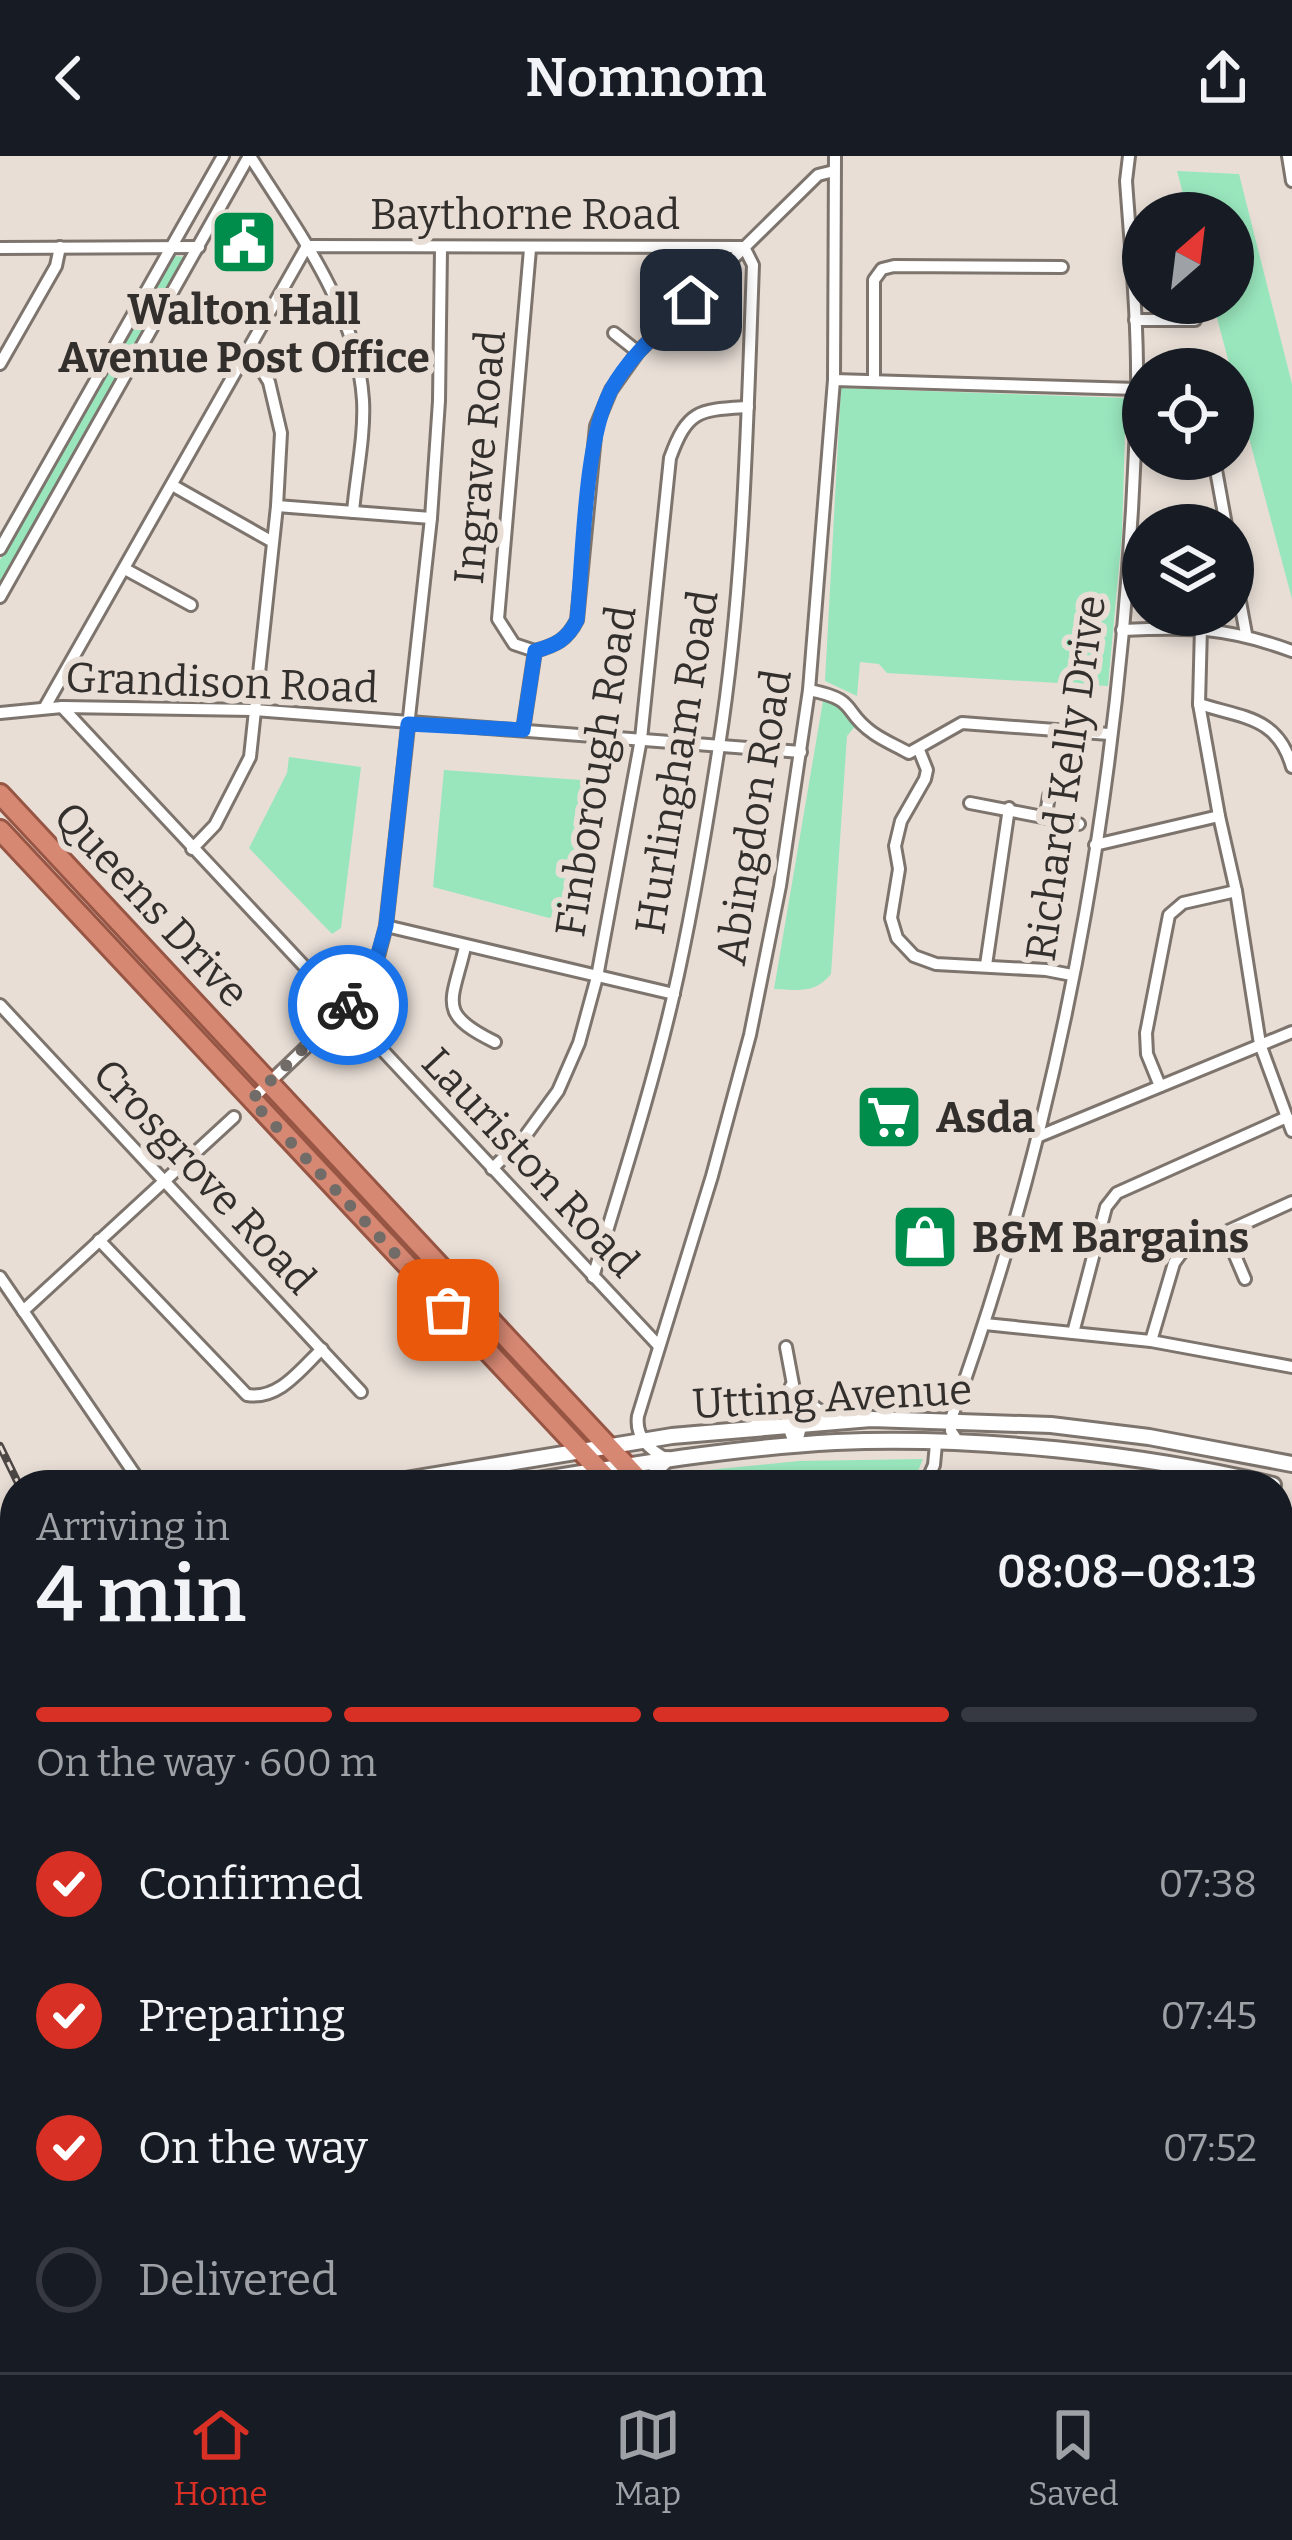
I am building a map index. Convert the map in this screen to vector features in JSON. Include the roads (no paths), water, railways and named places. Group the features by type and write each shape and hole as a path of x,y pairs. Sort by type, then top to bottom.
{"highway":[{"name":"Queens Drive","path":"0,794 630,1470"},
{"name":"Queens Drive","path":"0,830 598,1470"}],"street":[{"path":"0,549 223,156"},
{"path":"0,597 250,156 343,312 357,359 363,404 352,512"},
{"name":"Abingdon Road","path":"643,1441 637,1430 638,1416 750,1035 801,752 834,380 835,156"},
{"name":"Richard Kelly Drive","path":"1127,192 1129,156"},
{"path":"1288,156 1292,182"},
{"path":"523,730 535,651 555,646 577,620 596,426 611,390 638,352 818,175 834,171"},
{"path":"45,707 307,246"},
{"name":"Baythorne Road","path":"307,246 744,248"},
{"path":"0,364 56,266 60,247"},
{"path":"0,248 200,248"},
{"path":"251,1100 344,1011 374,968 386,926 431,518 439,401 441,248"},
{"name":"Hurlingham Road","path":"592,1277 639,1128 674,994 719,745 737,594 748,407 754,265 744,248"},
{"name":"Ingrave Road","path":"530,249 498,619 514,644 535,651"},
{"path":"874,381 874,280 882,269 1062,268"},
{"path":"614,332 638,352"},
{"path":"192,849 215,825 250,757 281,433 269,382 249,349"},
{"path":"834,380 1122,389"},
{"name":"Finborough Road","path":"492,1168 526,1135 558,1091 580,1043 597,977 641,740 670,458 681,428 706,410 748,407"},
{"path":"172,485 271,541"},
{"path":"277,506 431,518"},
{"path":"125,569 191,605"},
{"name":"Richard Kelly Drive","path":"961,1445 951,1431 959,1420 962,1395 1037,1138 1072,975 1095,845 1122,629"},
{"path":"1201,636 1199,704 1260,1044 1292,1131"},
{"path":"1251,636 1292,651"},
{"path":"809,690 835,695 850,705 869,731 909,753 962,723 1109,734"},
{"path":"1199,704 1268,725 1285,741 1292,767"},
{"name":"Grandison Road","path":"0,713 45,707 254,710 801,752"},
{"name":"Lauriston Road","path":"62,707 658,1345"},
{"path":"919,750 925,779 901,821 895,846 898,869 891,918 897,938 914,956 936,964 1072,975"},
{"path":"1046,814 1049,796"},
{"path":"970,803 1079,824"},
{"path":"986,965 1009,808"},
{"path":"1095,845 1219,816"},
{"path":"1160,1086 1147,1054 1145,1033 1169,915 1183,903 1236,891"},
{"path":"386,926 674,994"},
{"path":"465,947 452,1003 454,1016 495,1042"},
{"name":"Crosgrove Road","path":"0,1005 362,1392"},
{"path":"1037,1138 1292,1032"},
{"path":"23,1311 234,1117"},
{"path":"1073,1333 1106,1207 1117,1193 1287,1117"},
{"path":"1151,1341 1174,1263 1182,1252 1292,1202"},
{"path":"1226,1232 1245,1280"},
{"path":"99,1240 247,1395 274,1392 322,1349"},
{"path":"0,1277 132,1470"},
{"path":"985,1324 1151,1341 1292,1367"},
{"path":"786,1347 796,1446"},
{"path":"791,1394 821,1415 842,1422"},
{"path":"745,1430 770,1418 791,1394"},
{"name":"Utting Avenue","path":"468,1470 643,1441 745,1430 959,1420 1132,1435 1292,1464"},
{"path":"643,1441 667,1459 656,1470"},
{"name":"Utting Avenue","path":"618,1470 667,1459 876,1442 961,1445 1185,1470"},
{"path":"932,1470 936,1444"}],"railway":[{"path":"0,1446 12,1470"}],"place":[{"name":"Walton Hall Avenue Post Office","path":"244,242"},
{"name":"Asda","path":"889,1117"},
{"name":"B&M Bargains","path":"925,1237"}]}
